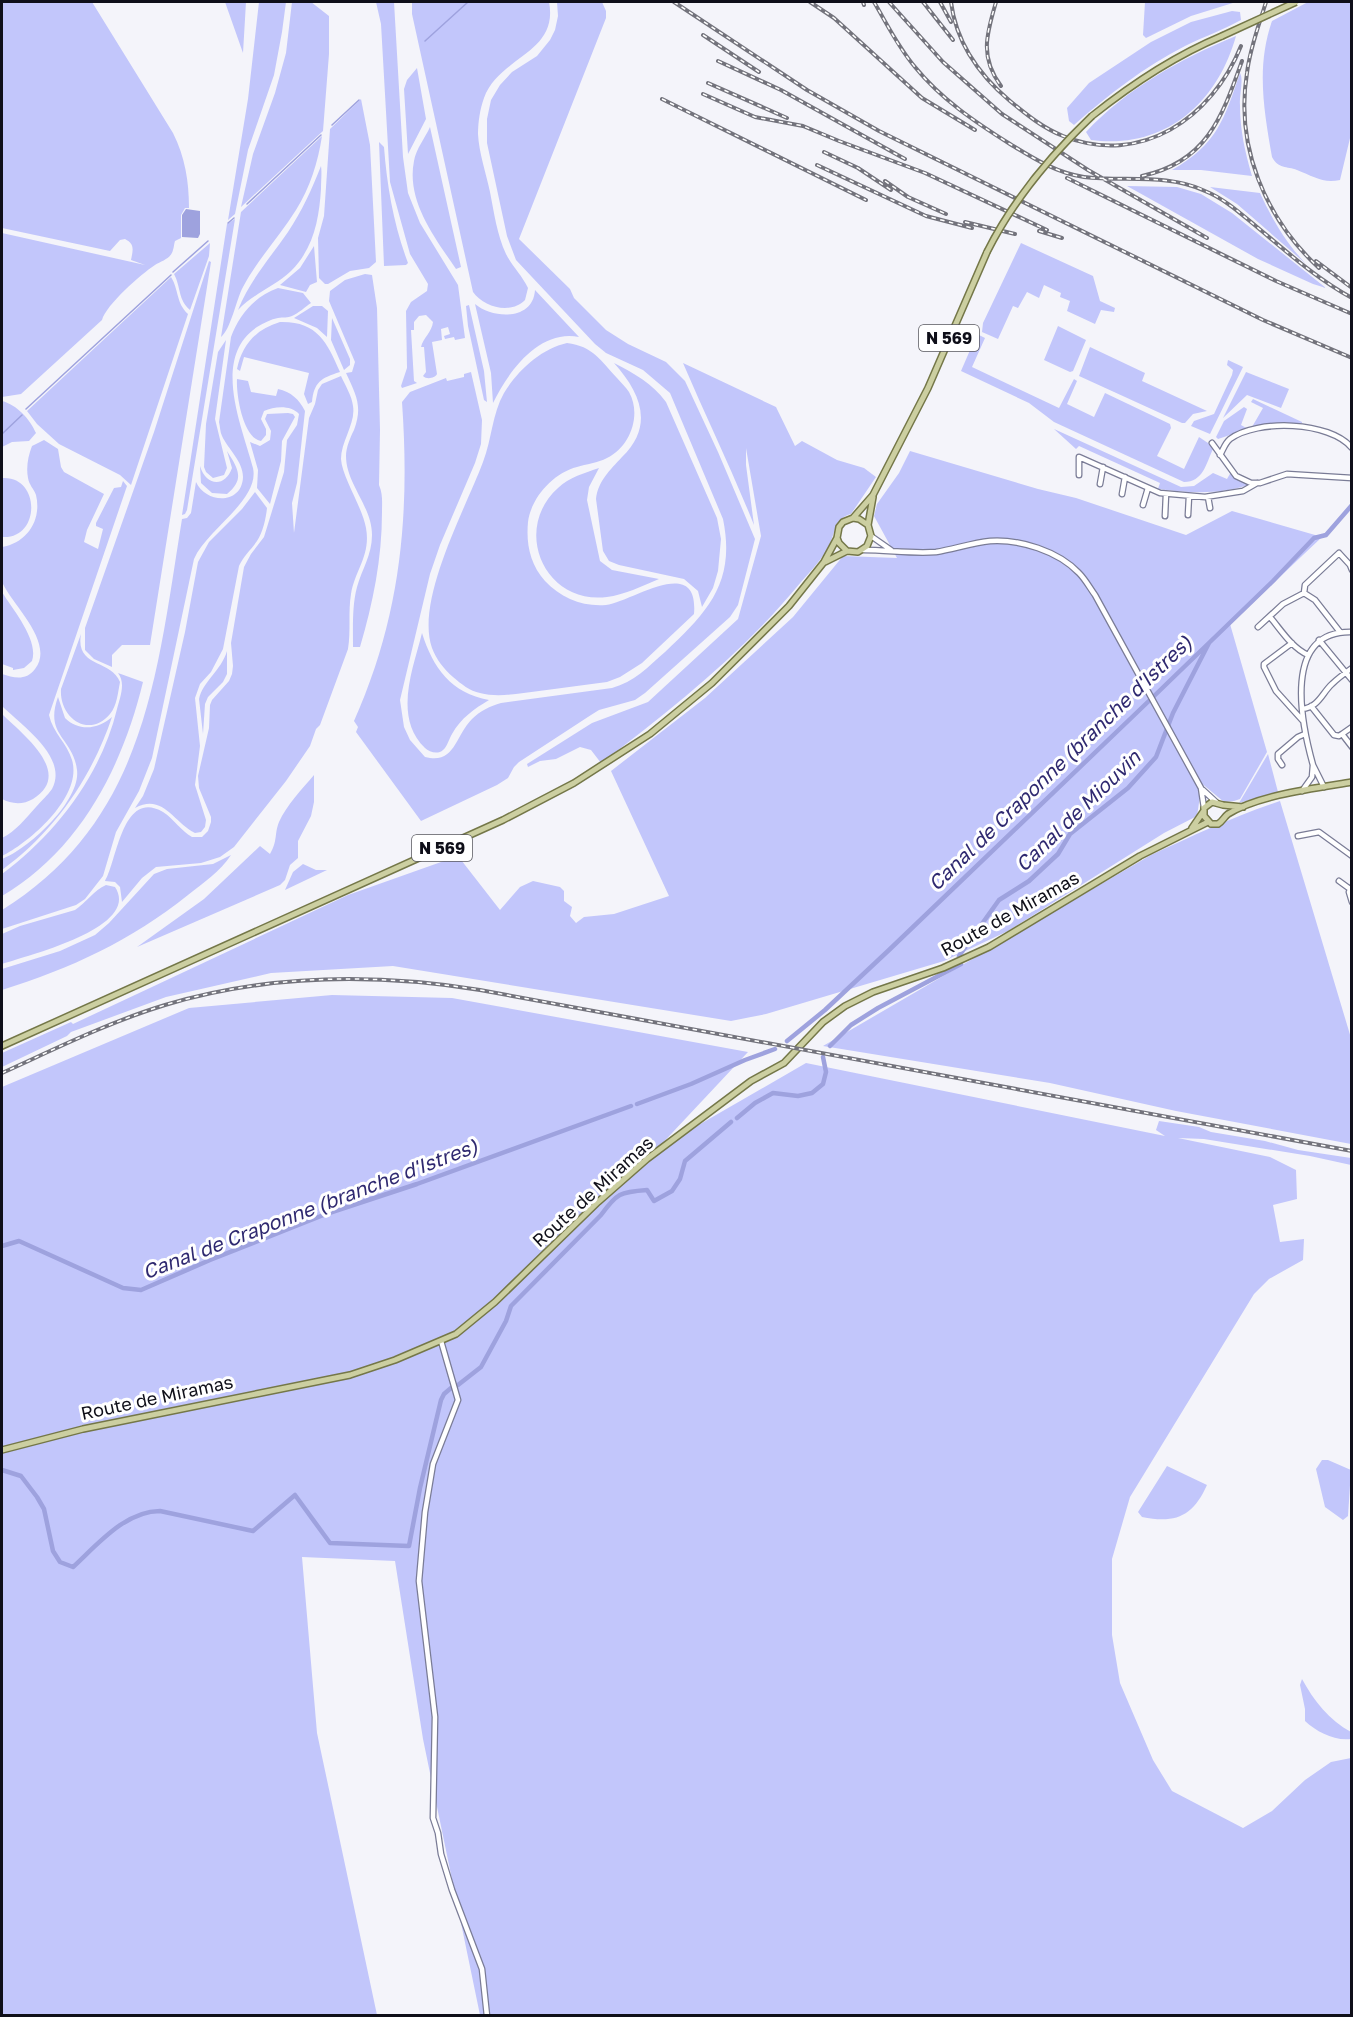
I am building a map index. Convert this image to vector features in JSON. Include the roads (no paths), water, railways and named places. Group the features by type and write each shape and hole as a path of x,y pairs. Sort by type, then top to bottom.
{"main road":[{"name":"N 569","path":"853,518 873,495 900,444 928,388 987,252 1003,223 1030,184 1061,147 1092,116 1146,76 1185,53 1296,2"},
{"name":"N 569","path":"868,525 873,495"},
{"path":"853,518 868,525 871,536 867,546 863,549 858,552 847,550 839,543 837,532 843,522 853,518"},
{"name":"N 569","path":"2,1046 462,839 574,783 650,734 712,683 789,606 824,562 837,538"},
{"name":"N 569","path":"824,562 847,550"},
{"path":"1204,810 1208,822 1218,824 1225,816 1244,807 1282,795 1352,782"},
{"path":"1191,830 1209,803 1244,807"},
{"path":"1222,805 1225,816"},
{"name":"Route de Miramas","path":"2,1450 83,1429 350,1375 456,1334 473,1322 598,1202 647,1159 751,1082 784,1063 823,1022 845,1006 873,992 943,968 989,947 1140,855 1208,822"}],"street":[{"path":"1220,455 1230,439 1249,430 1272,426 1318,429 1351,446"},
{"path":"1212,443 1236,476 1242,480 1257,483"},
{"path":"1079,475 1079,457 1166,494 1208,497 1243,491 1257,483 1287,474 1352,478"},
{"path":"1100,484 1103,467"},
{"path":"1122,494 1125,477"},
{"path":"1143,505 1148,488"},
{"path":"1165,516 1166,494"},
{"path":"1188,515 1189,496"},
{"path":"1208,497 1210,508"},
{"path":"871,536 891,550"},
{"path":"863,549 891,550 911,554 993,541 1026,545 1059,558 1079,573 1095,595 1201,788 1216,802"},
{"path":"1258,627 1283,604 1304,593 1305,585 1321,567 1339,553 1352,570"},
{"path":"1304,593 1315,600 1342,632"},
{"path":"1270,617 1300,652 1308,655"},
{"path":"1342,632 1352,626"},
{"path":"1316,788 1312,777 1302,709 1302,681 1308,655 1319,640 1326,635 1352,632"},
{"path":"1319,640 1352,680"},
{"path":"1292,643 1263,667 1276,691 1303,721"},
{"path":"1302,709 1311,706 1323,697 1331,684 1352,668"},
{"path":"1311,706 1334,735 1339,736 1352,727"},
{"path":"1282,765 1278,754 1305,734"},
{"path":"1342,734 1352,747"},
{"path":"1312,765 1324,787"},
{"path":"1302,790 1312,777"},
{"path":"1201,788 1204,810"},
{"path":"1298,836 1319,832 1352,856"},
{"path":"1339,881 1351,888 1352,902"},
{"path":"441,1341 458,1400 433,1464 425,1512 419,1581 435,1717 433,1818 452,1890 482,1969 487,2016"}],"waterway":[{"path":"425,41 468,2"},
{"path":"332,125 359,100"},
{"path":"247,204 321,135"},
{"path":"228,223 234,218"},
{"path":"173,272 208,241"},
{"path":"26,409 171,275"},
{"path":"2,434 22,415"},
{"name":"Canal de Craponne (branche d'Istres)","path":"787,1041 825,1010 889,950 1273,581 1314,538 1326,535 1352,505"},
{"name":"Canal de Miouvin","path":"959,956 999,900 1029,881 1058,854 1070,834 1128,788 1156,757 1173,713 1209,643"},
{"name":"Canal de Miouvin","path":"830,1046 851,1025 878,1008 961,964"},
{"name":"Canal de Craponne (branche d'Istres)","path":"637,1104 775,1049"},
{"name":"Canal de Miouvin","path":"737,1118 755,1103 773,1093 798,1096 812,1093 823,1084 826,1072 823,1057"},
{"name":"Canal de Craponne (branche d'Istres)","path":"2,1246 19,1241 123,1288 141,1290 326,1214 417,1184 631,1106"},
{"name":"Canal de Miouvin","path":"458,1385 481,1367 506,1321 511,1306 615,1198 625,1193 647,1190 654,1201 672,1191 680,1179 685,1161 731,1122"},
{"path":"2,1470 21,1476 37,1497 44,1509 53,1551 60,1562 73,1567 112,1531 123,1523 147,1513 160,1511 253,1531 295,1495 330,1543 409,1546 441,1400 451,1388"}],"railway":[{"path":"674,2 807,90 879,131 1263,320 1352,358"},
{"path":"810,2 834,18 922,98 975,130"},
{"path":"874,2 903,52 925,79 959,109 1010,144 1045,164 1074,175 1161,180 1191,185 1205,191 1232,207 1314,274 1352,298"},
{"path":"889,2 943,62 1002,114 1088,170 1207,238"},
{"path":"923,2 953,40"},
{"path":"940,2 951,22"},
{"path":"951,2 958,31 964,44 988,80 1010,101 1049,129 1063,136 1092,144 1120,145 1146,140 1170,130 1193,114 1212,95 1228,72 1241,46"},
{"path":"996,2 988,35 987,55 994,75 1001,86"},
{"path":"1266,2 1252,46 1244,100 1250,154 1269,204 1283,227 1319,268"},
{"path":"703,35 759,72"},
{"path":"718,61 781,90 905,159"},
{"path":"1142,176 1182,160 1197,148 1219,118 1242,61"},
{"path":"708,83 787,118"},
{"path":"703,94 755,117 803,126 925,173 1047,230"},
{"path":"662,99 866,200"},
{"path":"824,152 858,168 891,190"},
{"path":"817,165 926,216 972,228"},
{"path":"1067,178 1276,281 1352,314"},
{"path":"885,181 908,197 946,214"},
{"path":"965,222 1015,234"},
{"path":"1039,231 1062,238"},
{"path":"1316,261 1352,288"},
{"path":"2,1073 123,1019 204,995 283,982 362,979 401,981 480,990 1352,1151"}]}
